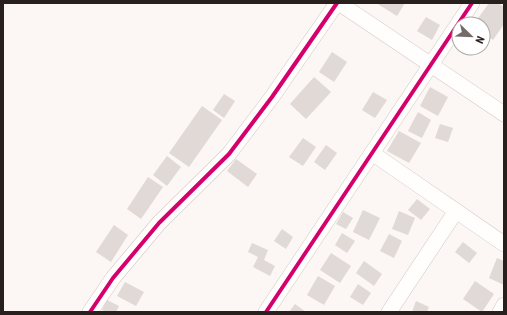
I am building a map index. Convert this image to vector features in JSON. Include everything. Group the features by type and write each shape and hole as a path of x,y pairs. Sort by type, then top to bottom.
{"street":[{"path":"90,312 113,278 159,223 229,154 272,97 338,3 504,114"},
{"path":"266,312 472,3"},
{"path":"372,153 504,244"},
{"path":"389,312 456,211"},
{"path":"500,312 504,305"}],"building":[{"path":"376,3 405,3 397,16"},
{"path":"489,3 498,3 504,7 504,24 493,40 491,38 491,16 480,16"},
{"path":"426,17 440,25 432,40 417,31"},
{"path":"332,52 347,62 334,82 319,72"},
{"path":"314,77 331,92 306,119 290,104"},
{"path":"430,87 448,97 438,116 420,106"},
{"path":"373,92 387,100 375,118 362,110"},
{"path":"224,94 235,101 224,118 213,110"},
{"path":"202,106 222,120 189,167 169,153"},
{"path":"418,112 431,120 422,138 408,131"},
{"path":"440,124 453,128 448,142 435,138"},
{"path":"399,131 421,143 409,163 387,151"},
{"path":"303,138 316,147 303,166 289,157"},
{"path":"326,145 337,153 325,170 314,162"},
{"path":"167,156 181,167 167,186 153,175"},
{"path":"236,159 257,174 248,187 227,171"},
{"path":"148,177 163,187 141,219 127,209"},
{"path":"417,199 430,209 421,220 408,210"},
{"path":"363,210 380,218 369,240 353,232"},
{"path":"399,211 415,218 408,235 392,229"},
{"path":"343,212 353,218 346,229 336,224"},
{"path":"114,225 128,235 111,262 96,252"},
{"path":"282,229 293,237 286,249 274,241"},
{"path":"342,233 355,241 347,253 335,245"},
{"path":"389,234 402,241 394,258 380,251"},
{"path":"463,242 477,253 469,263 455,252"},
{"path":"252,243 268,250 264,260 275,266 270,276 253,267 258,257 248,252"},
{"path":"331,253 351,266 340,283 320,270"},
{"path":"497,258 504,261 504,285 489,278"},
{"path":"364,261 382,274 374,286 356,273"},
{"path":"318,276 335,286 324,305 307,295"},
{"path":"475,281 494,294 482,312 463,299"},
{"path":"125,282 144,292 136,306 117,296"},
{"path":"358,284 371,293 363,305 350,297"},
{"path":"107,300 119,306 116,312 106,312 102,310"},
{"path":"416,301 429,307 427,312 412,312"},
{"path":"295,304 306,312 289,312"}],"cycle path":[{"path":"90,312 113,278 159,223 229,154 272,97 337,3"},
{"path":"266,312 472,3"}]}
